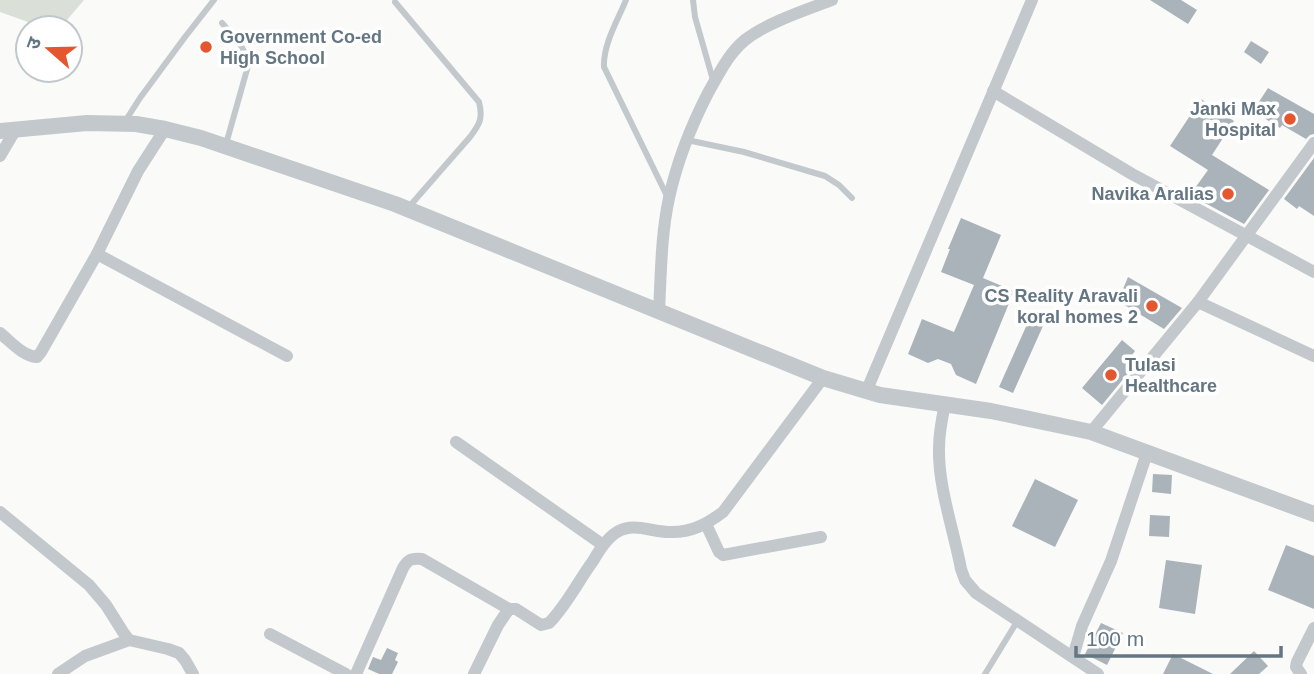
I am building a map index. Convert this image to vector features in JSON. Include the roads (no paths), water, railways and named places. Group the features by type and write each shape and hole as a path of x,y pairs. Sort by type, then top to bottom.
{"street":[{"path":"659,311 669,199 687,139 714,82 734,50 747,38 832,0"},
{"path":"866,392 1031,0"},
{"path":"993,91 1132,173 1314,272"},
{"path":"0,156 8,130 87,123 165,128 407,209 823,378 880,395 991,411 1090,432 1314,514"},
{"path":"0,333 26,355 37,357 97,254 138,171 165,128"},
{"path":"1090,432 1198,302 1314,143"},
{"path":"97,254 288,356"},
{"path":"1198,302 1314,356"},
{"path":"356,674 408,561 422,559 541,625 549,622 603,545 616,533 639,527 669,533 691,530 706,524 723,512 823,378"},
{"path":"945,404 939,450 941,476 965,580 976,593 1073,657 1082,669 1098,674"},
{"path":"456,442 603,545"},
{"path":"1073,657 1082,626 1111,561 1147,453"},
{"path":"0,512 89,585 130,640"},
{"path":"706,524 723,555 821,537"},
{"path":"474,674 509,609"},
{"path":"1301,674 1296,667 1297,662 1314,628"},
{"path":"270,634 346,674"},
{"path":"58,674 85,656 130,640 179,653 193,674"}],"lane":[{"path":"123,124 214,0"},
{"path":"626,0 610,39 604,67 669,199"},
{"path":"693,0 714,82"},
{"path":"395,2 479,102 482,115 478,128 407,209"},
{"path":"222,23 241,45 247,56 248,66 225,146"},
{"path":"687,139 744,152 825,176 852,198"},
{"path":"985,674 1018,620"}],"place":[{"name":"Government Co-ed High School","path":"206,47"},
{"name":"Janki Max Hospital","path":"1290,119"},
{"name":"Navika Aralias","path":"1228,194"},
{"name":"CS Reality Aravali koral homes 2","path":"1152,306"},
{"name":"Tulasi Healthcare","path":"1111,375"}]}
